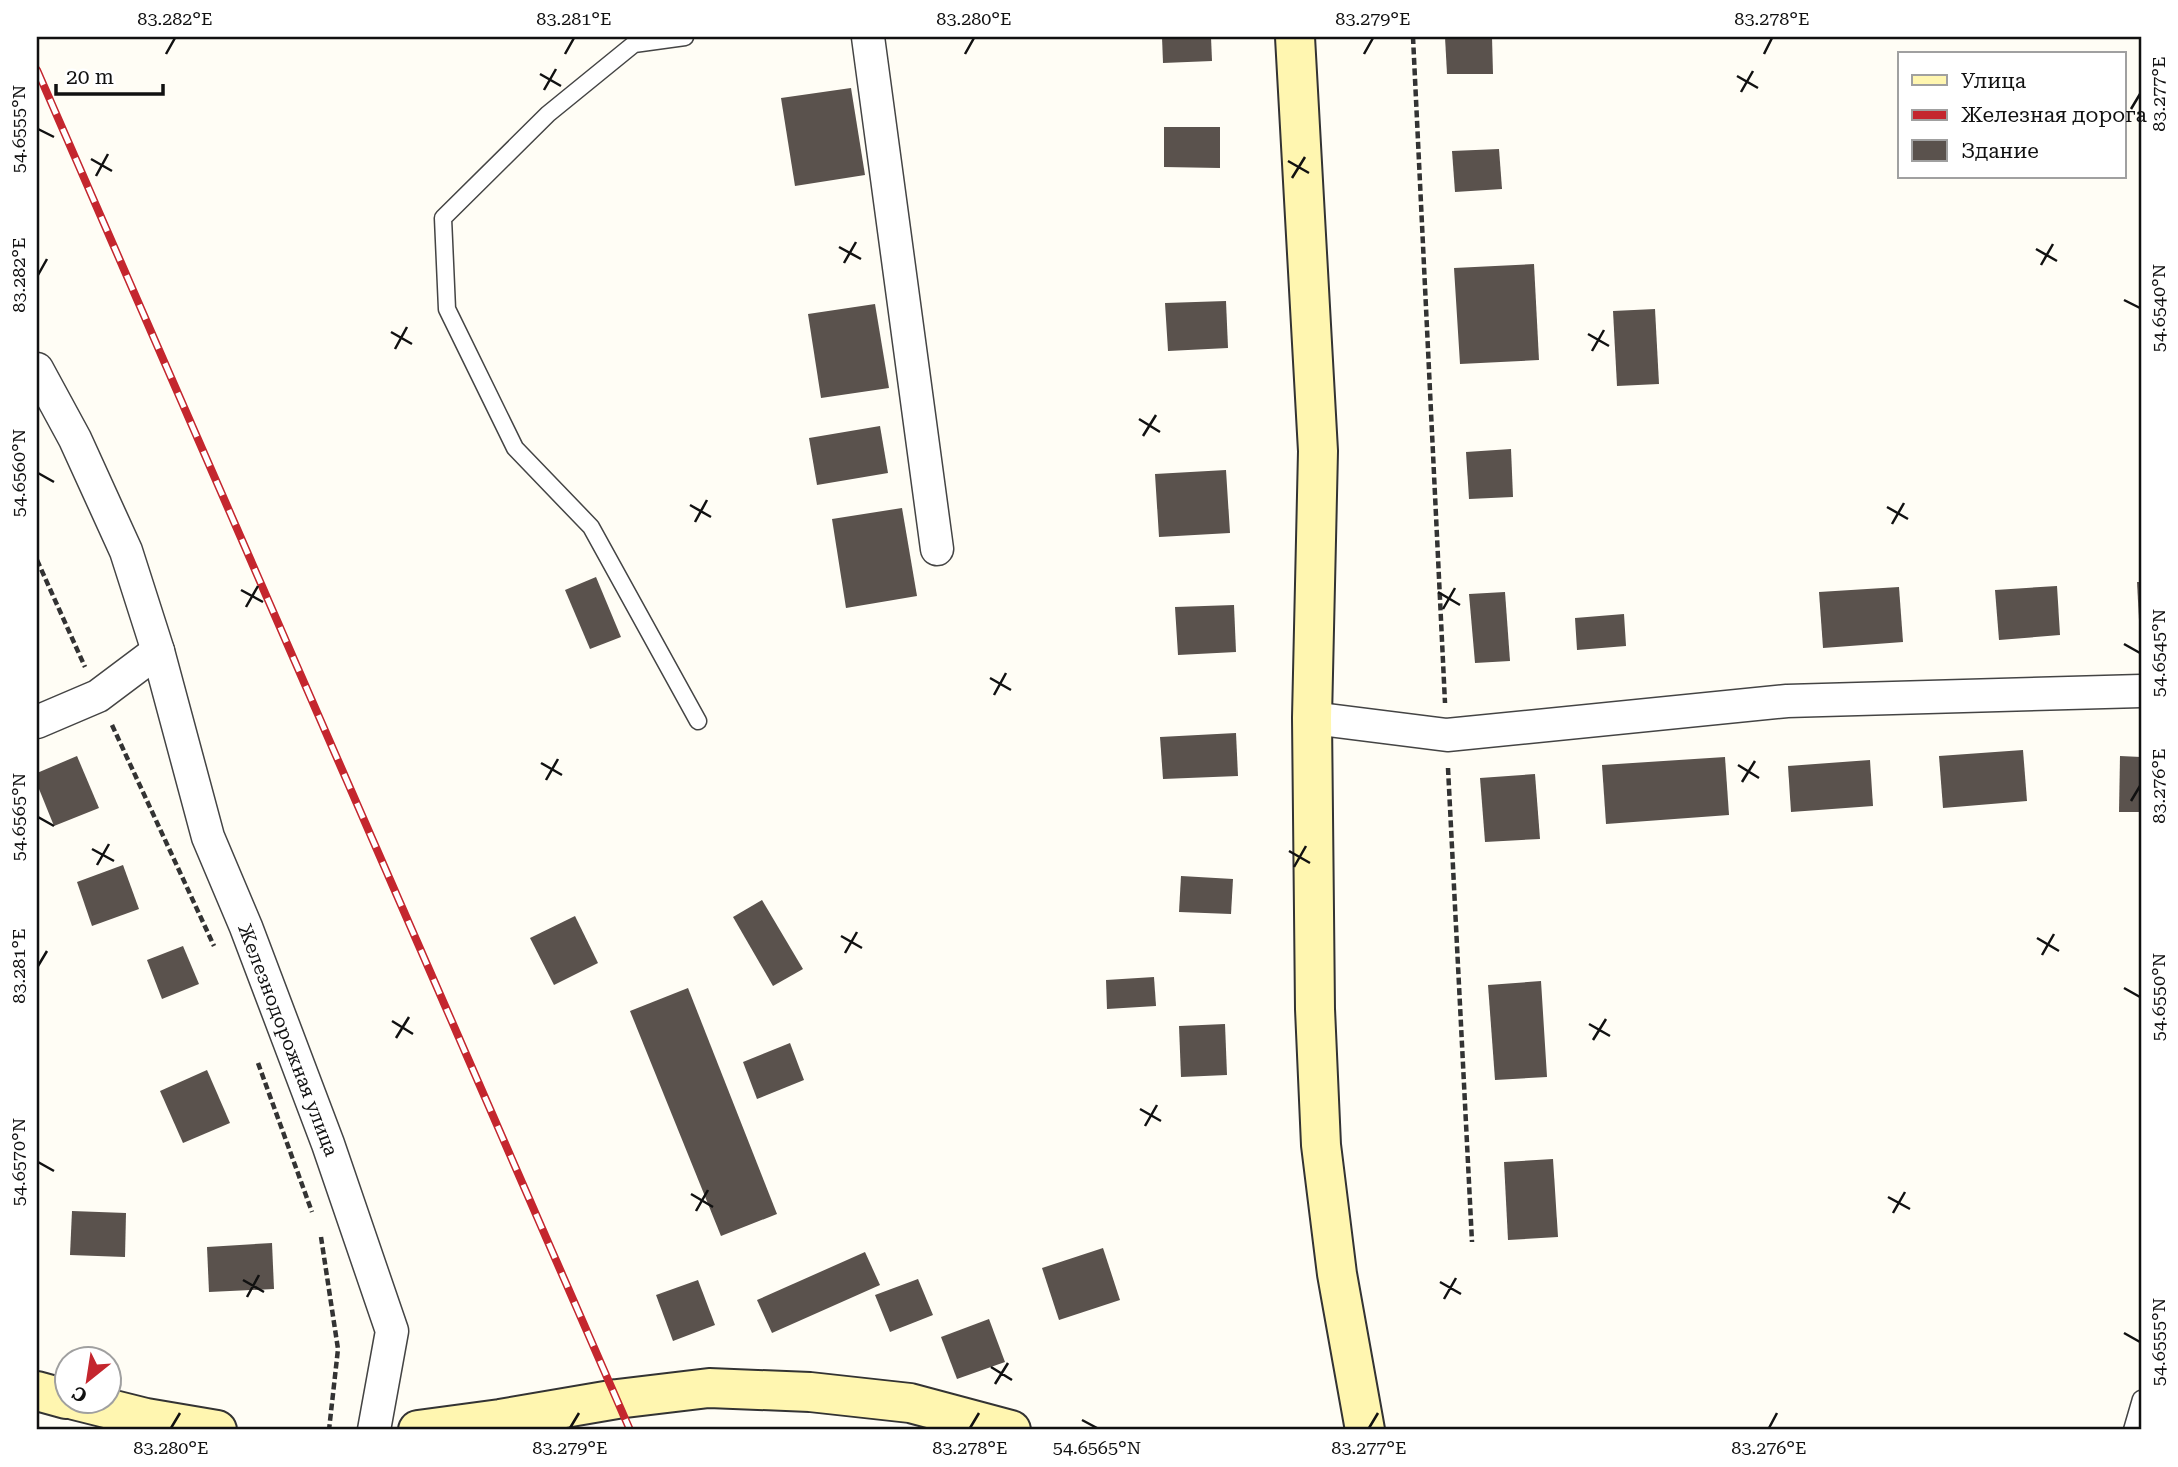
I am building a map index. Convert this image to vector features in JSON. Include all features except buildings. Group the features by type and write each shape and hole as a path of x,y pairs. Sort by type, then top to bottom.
{"street":[{"path":"868,37 937,549"},
{"path":"1295,37 1318,451 1312,718 1314,1009 1321,1146 1337,1275 1365,1430"},
{"name":"Железнодорожная улица","path":"37,371 75,439 126,551 158,651 208,837 246,927 328,1144 392,1331 374,1430"},
{"path":"37,722 99,696 158,651"},
{"path":"1312,718 1447,735 1787,701 2141,691"},
{"path":"418,1430 617,1399 709,1388 810,1392 910,1403 1011,1430"},
{"path":"122,1412 217,1430"}],"lane":[{"path":"685,37 634,44 548,114 443,218 447,309 514,448 591,527 698,721"},
{"path":"2132,1430 2141,1399"}],"path":[{"path":"1413,37 1472,1242"},
{"path":"37,560 214,947"},
{"path":"257,1061 312,1212"},
{"path":"317,1225 338,1349 329,1430"}],"railway":[{"path":"37,70 630,1430"}]}
